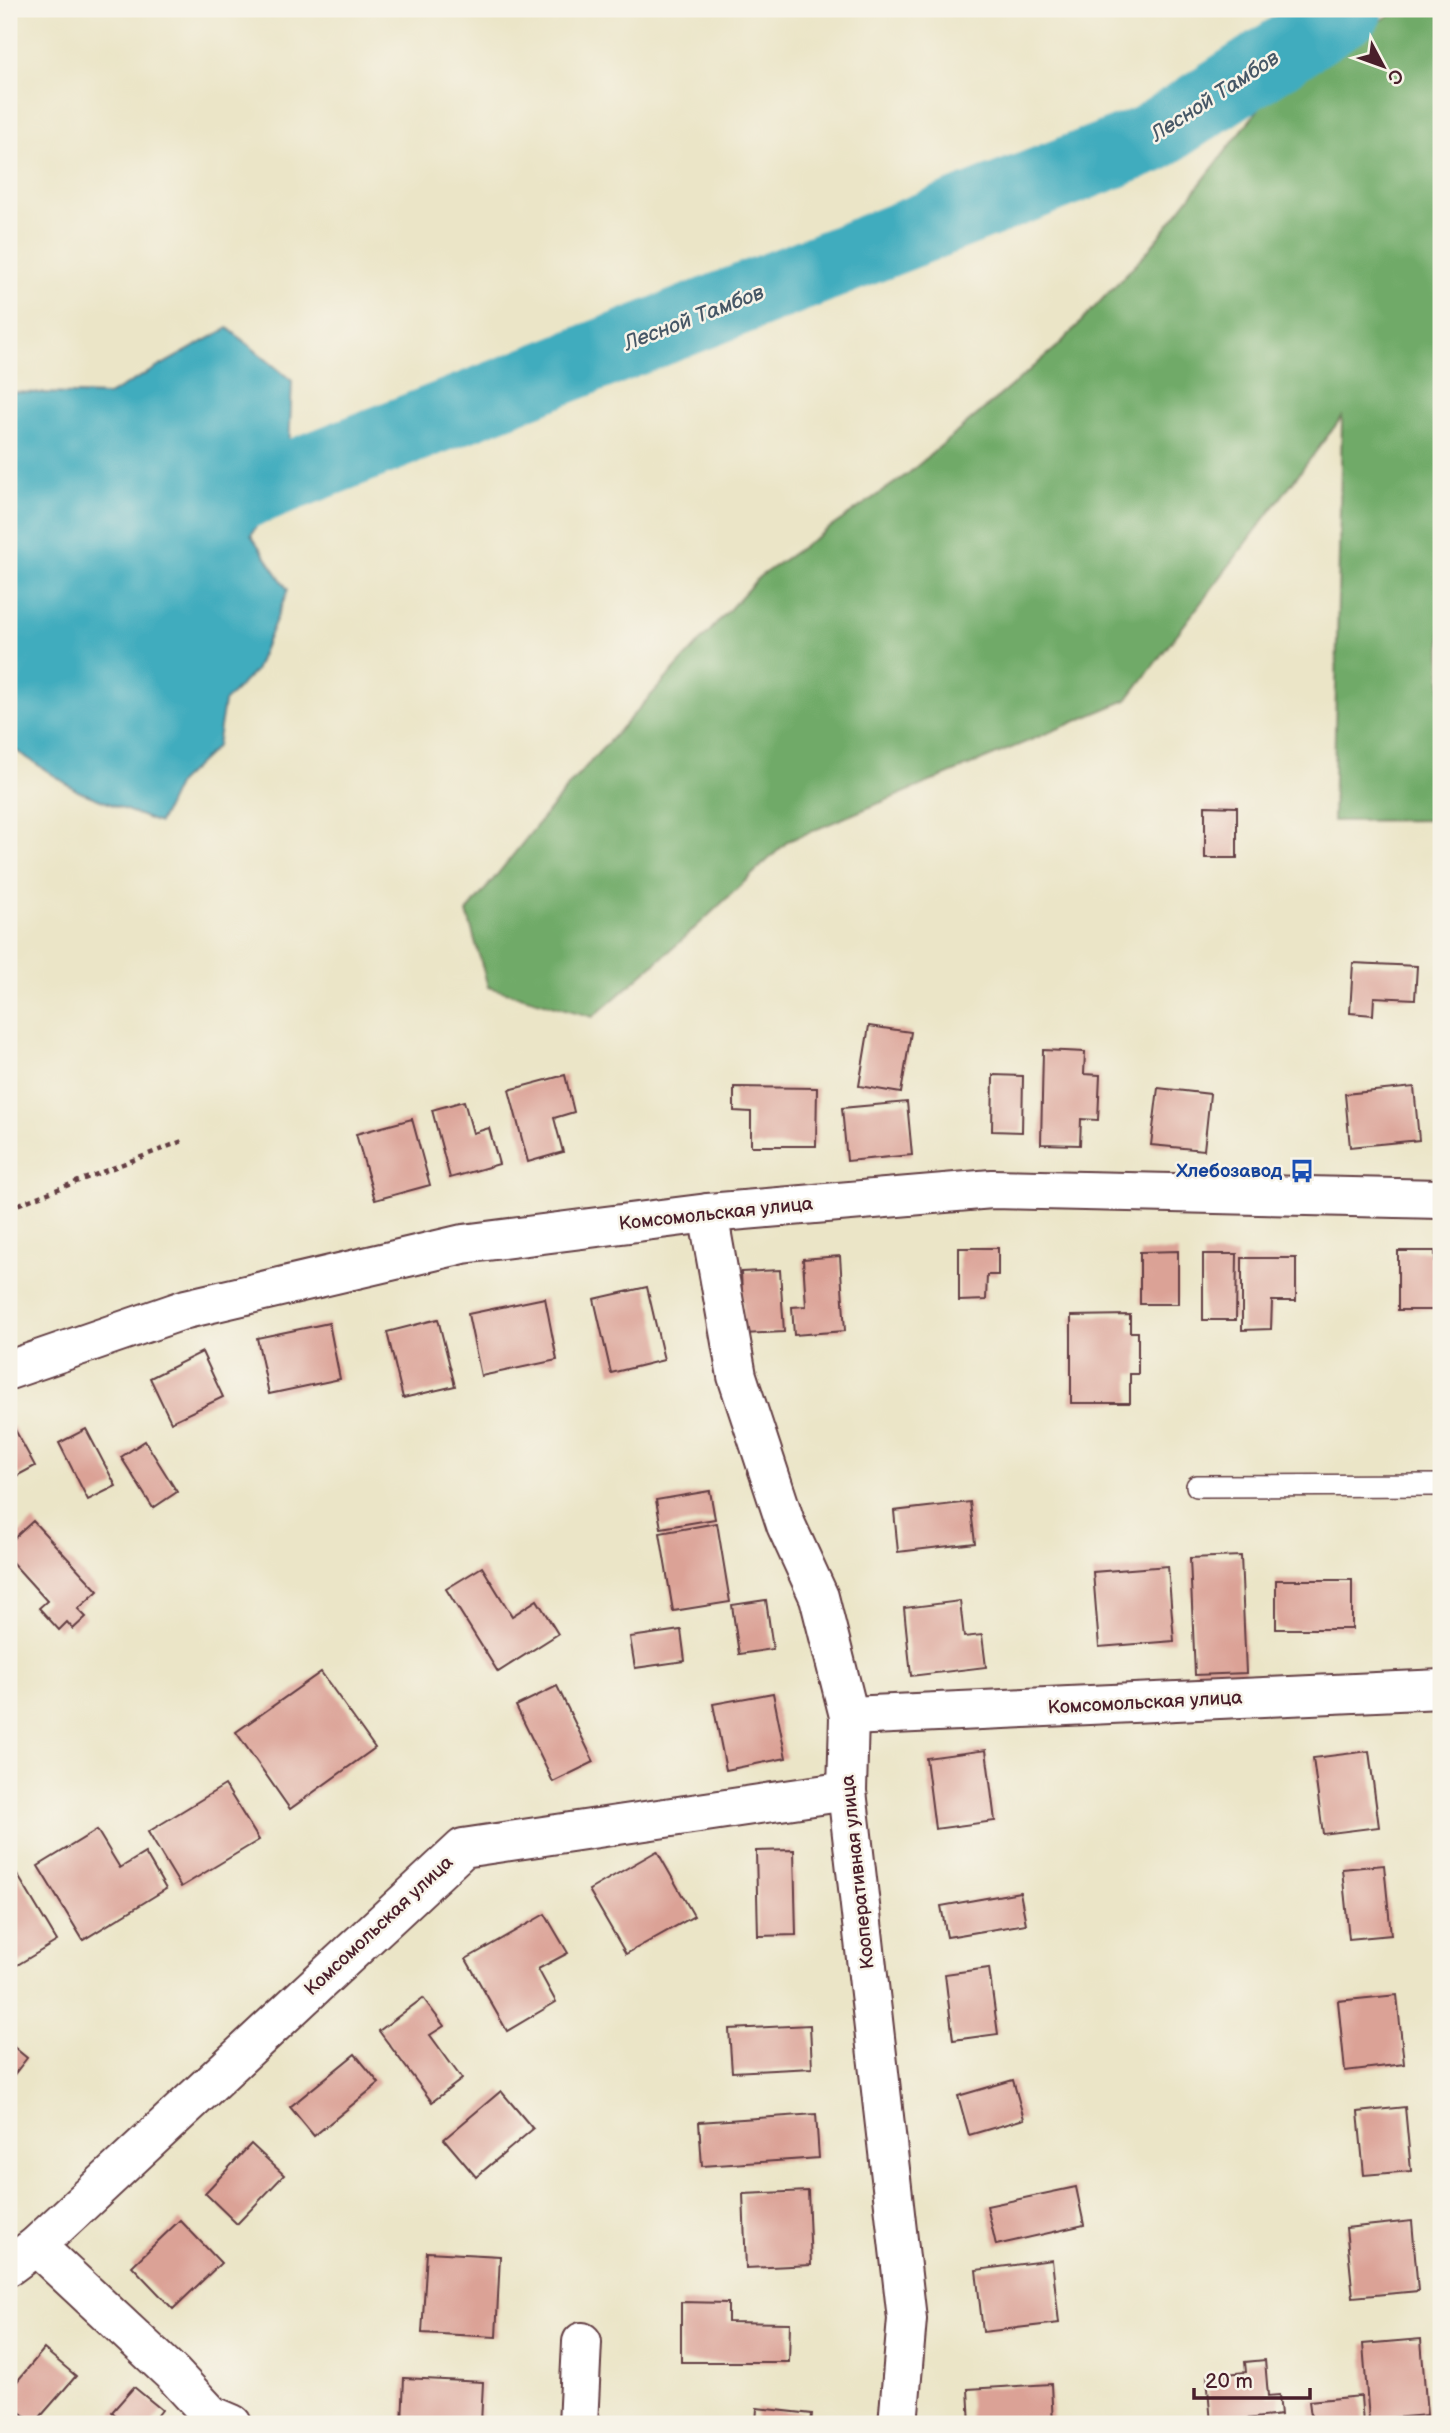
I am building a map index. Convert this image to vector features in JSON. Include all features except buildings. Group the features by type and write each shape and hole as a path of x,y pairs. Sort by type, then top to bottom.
{"street":[{"name":"Комсомольская улица","path":"9,1370 186,1309 463,1244 708,1213 992,1189 1441,1199"},
{"name":"Кооперативная улица","path":"708,1213 737,1376 786,1524 819,1597 849,1716 847,1791 907,2319 898,2424"},
{"name":"Комсомольская улица","path":"849,1716 1441,1689"},
{"name":"Комсомольская улица","path":"22,2256 463,1848 847,1791"},
{"path":"22,2256 173,2374 216,2421"},
{"path":"578,2424 582,2342"}],"lane":[{"path":"1198,1486 1441,1485"}],"path":[{"path":"9,1208 185,1140"}],"green space":[{"path":"1400,9 1441,9 1441,820 1333,821 1342,417 1127,700 788,841 681,941 593,1017 488,987 467,912 572,782 759,577 909,473 1058,346 1147,252 1261,106 1355,36"}],"water":[{"path":"228,328 292,381 288,473 251,535 288,590 255,671 224,702 217,746 178,783 159,823 78,791 9,746 9,392 108,395"}],"waterway":[{"name":"Лесной Тамбов","path":"9,538 140,535 1150,139 1348,9"}],"place":[{"name":"Хлебозавод","path":"1302,1171"}]}
